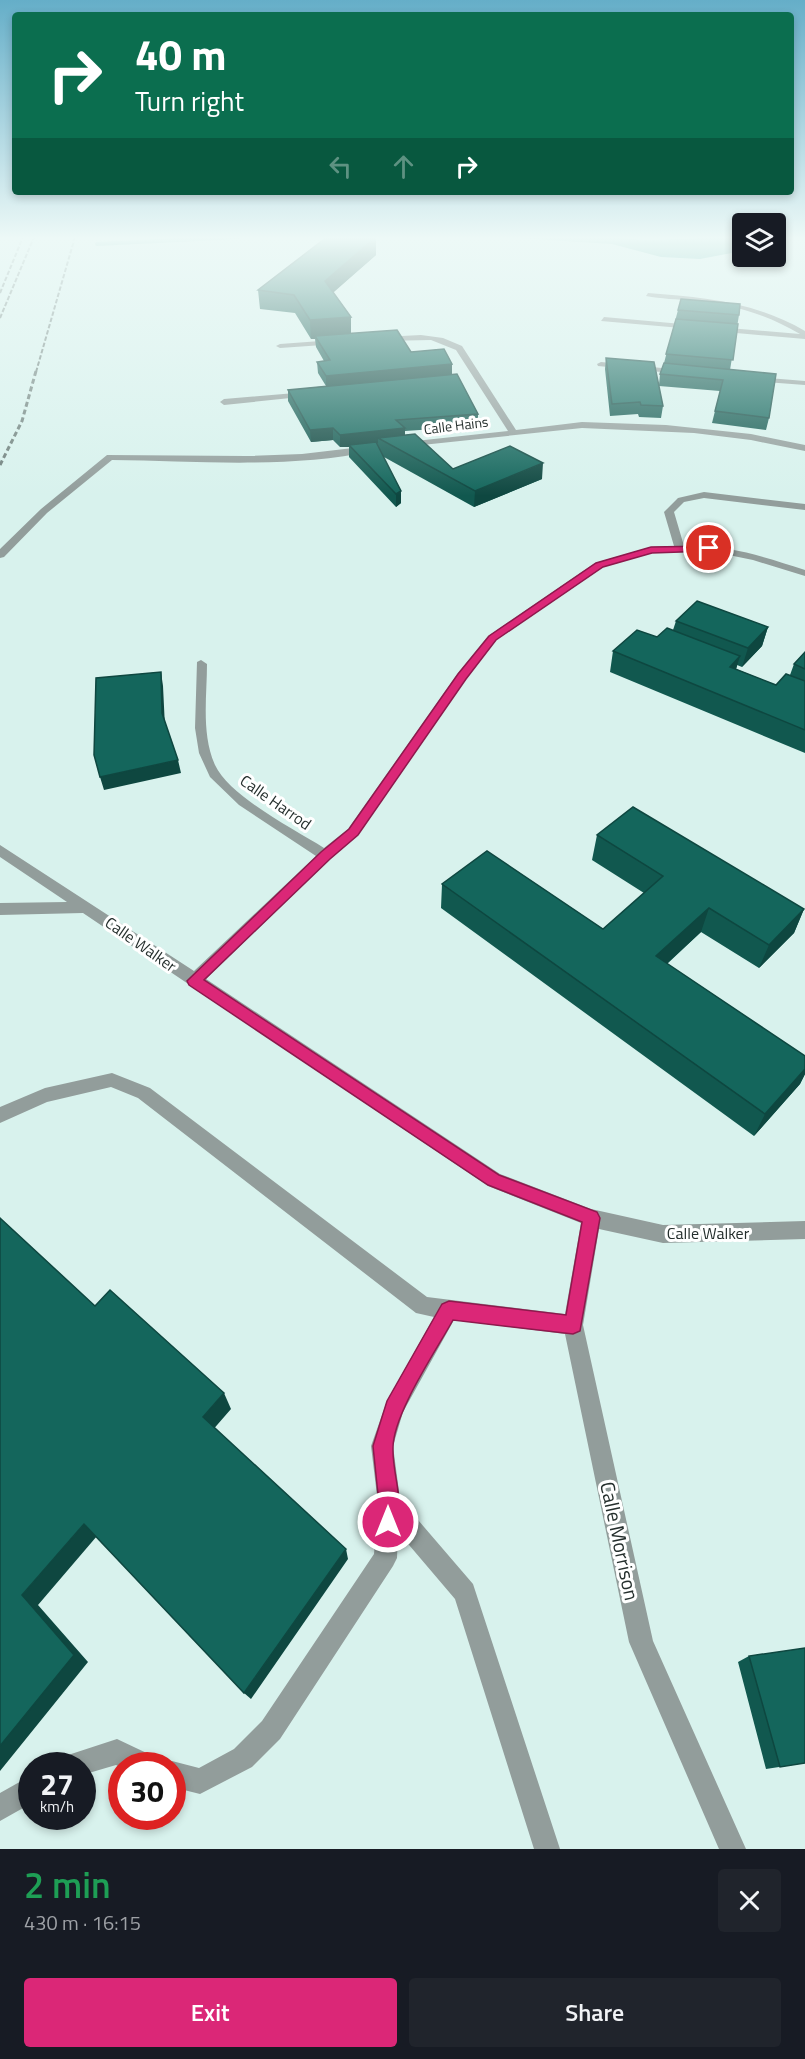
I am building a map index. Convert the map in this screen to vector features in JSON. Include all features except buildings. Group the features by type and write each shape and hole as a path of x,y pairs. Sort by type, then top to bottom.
{"street":[{"path":"649,323 698,328"},
{"path":"786,323 805,335"},
{"path":"710,329 805,335"},
{"path":"373,339 418,337 451,343 459,348 513,432"},
{"path":"280,346 338,342"},
{"path":"601,364 692,373"},
{"path":"465,379 477,378"},
{"path":"748,378 805,383"},
{"path":"224,402 316,393"},
{"name":"Calle Hains","path":"396,446 582,426 698,431 803,445"},
{"path":"0,555 44,511 110,457 246,459 302,457 384,447"},
{"path":"680,549 669,512 681,500 704,495 805,507"},
{"path":"194,981 325,855 353,832 462,676 492,638 599,565 651,550 709,548 730,551 805,573"},
{"name":"Calle Harrod","path":"201,664 202,734 209,766 222,784 243,802 325,855"},
{"name":"Calle Walker","path":"0,850 494,1180 591,1218 663,1234 803,1233"},
{"path":"0,909 88,907"},
{"path":"0,1115 45,1095 112,1080 144,1092 423,1306 573,1325"},
{"name":"Calle Morrison","path":"591,1218 573,1325 641,1642 733,1849"},
{"path":"186,1778 200,1781 243,1758 271,1730 385,1558 389,1504 382,1446 394,1408 449,1310"},
{"path":"389,1504 465,1592 547,1849"},
{"path":"0,1808 18,1797"}],"railway":[{"path":"36,372 50,323"},
{"path":"0,465 22,421 36,371"}],"route":[{"path":"388,1522 389,1504 382,1446 394,1408 449,1310 573,1325 591,1218 494,1180 194,981 325,855 353,832 462,676 492,638 599,565 651,550 709,548"}]}
